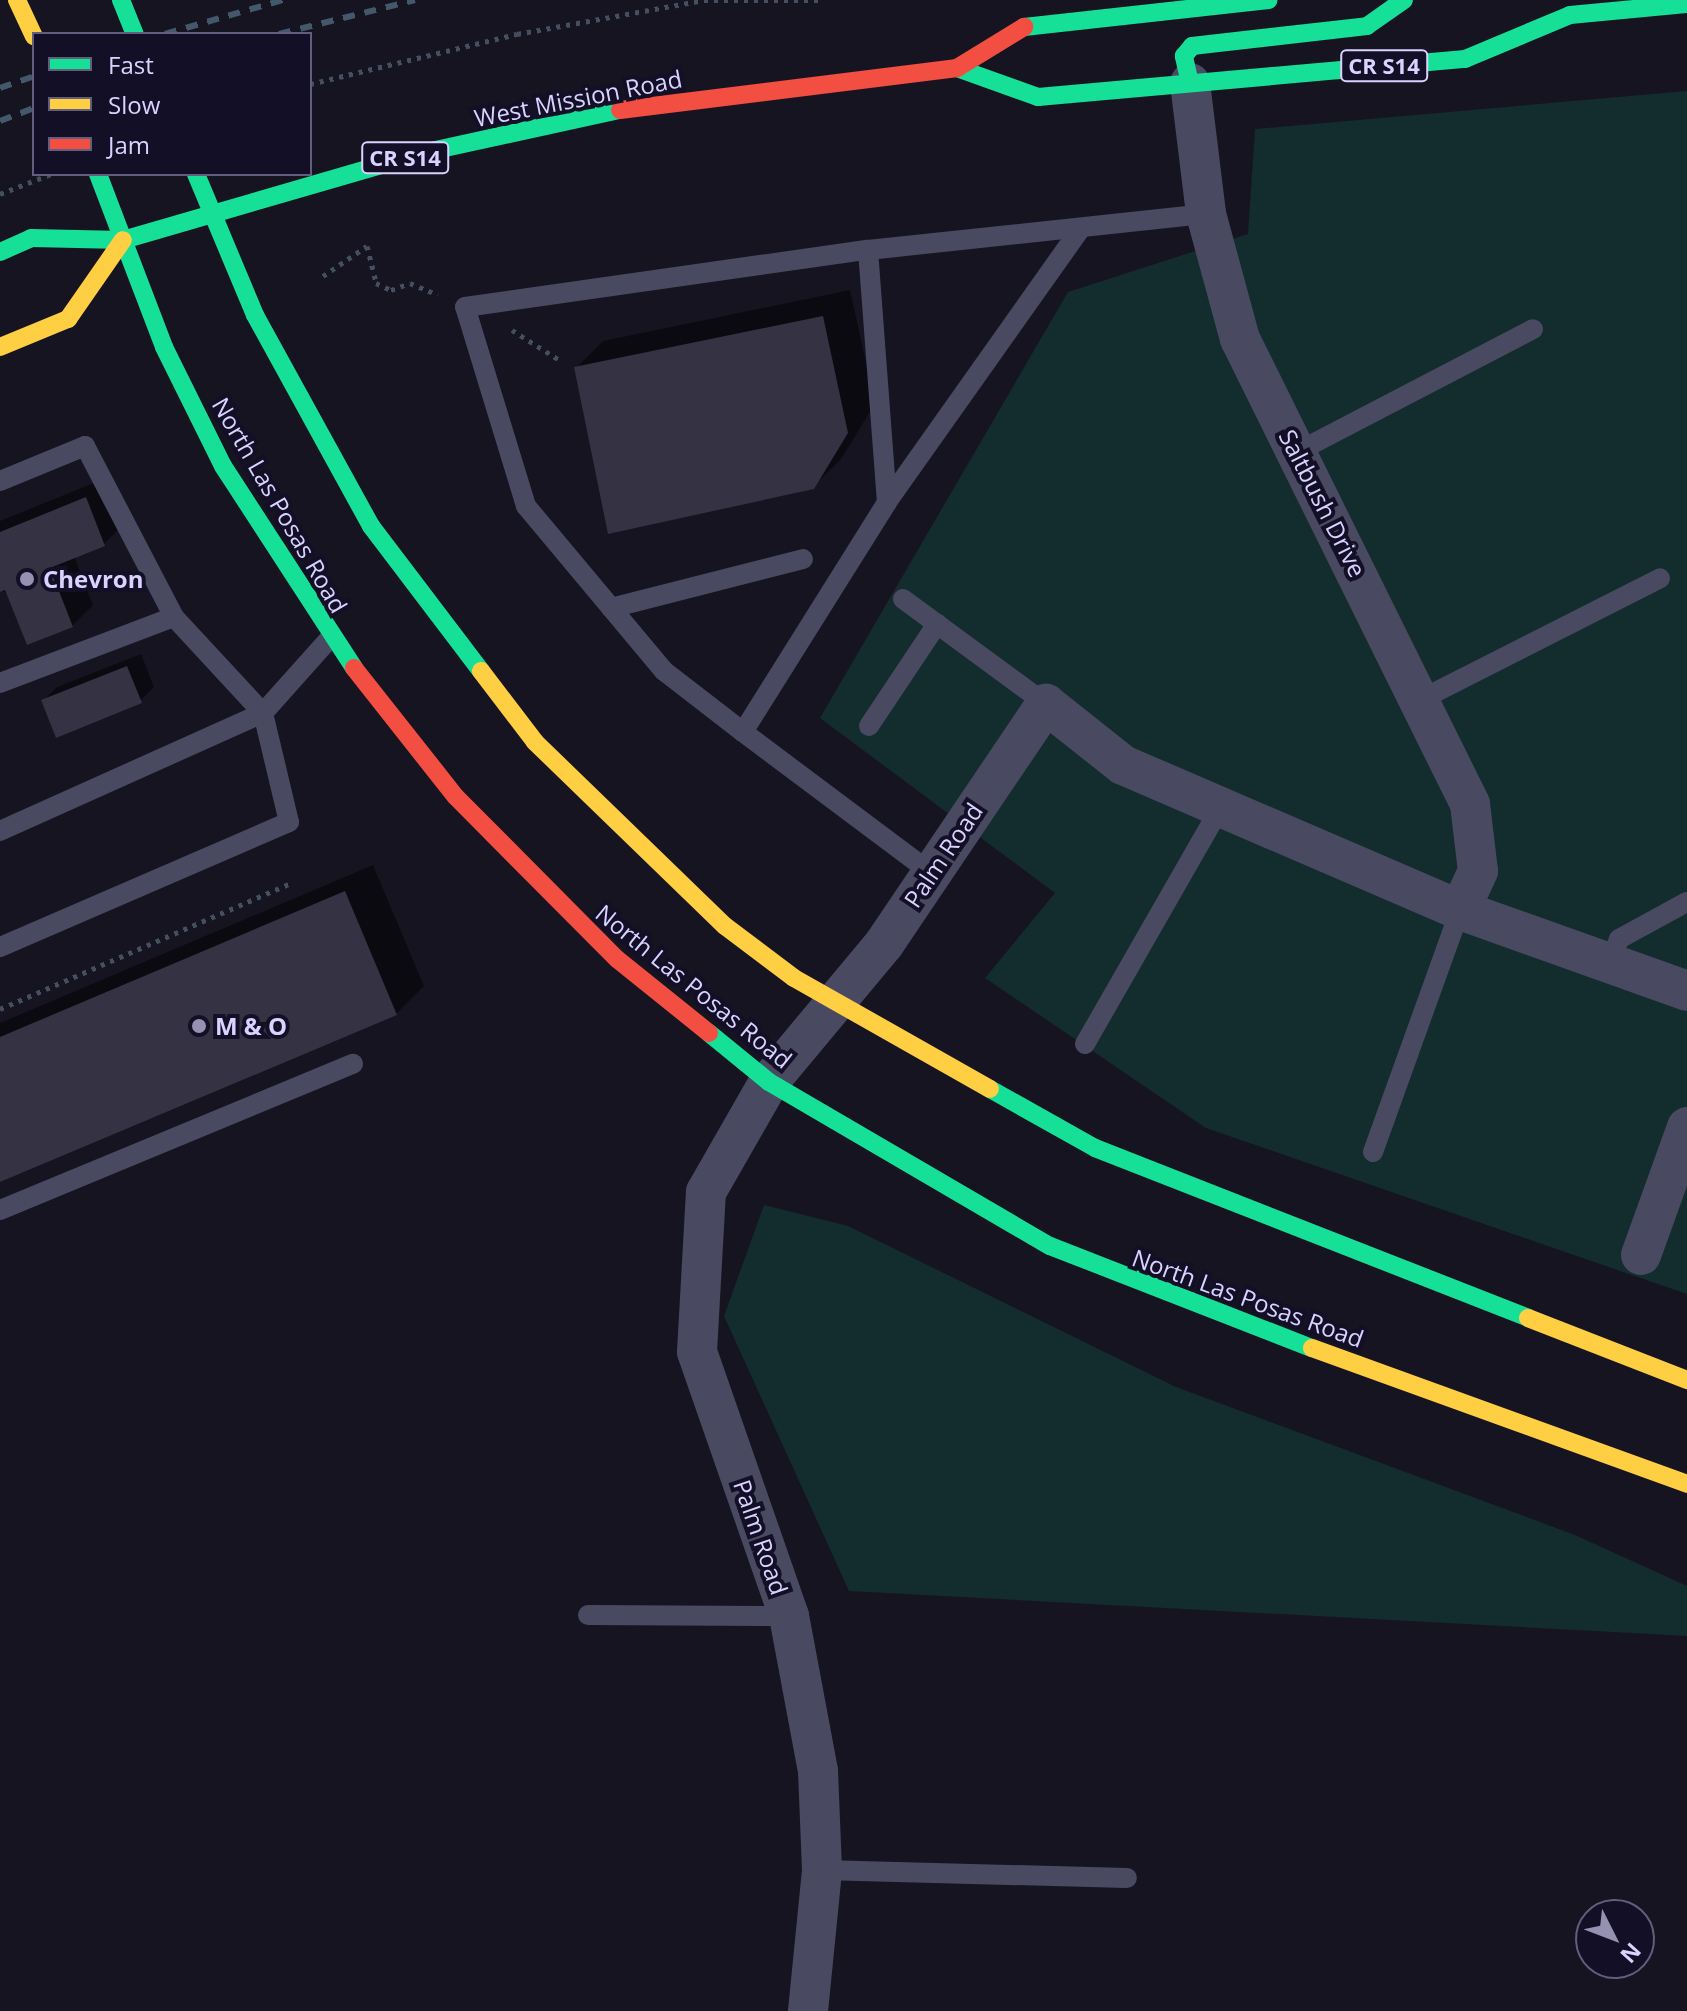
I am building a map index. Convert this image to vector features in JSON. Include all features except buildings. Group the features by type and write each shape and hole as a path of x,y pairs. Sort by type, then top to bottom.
{"main road":[{"path":"17,0 32,32"},
{"path":"121,0 134,32"},
{"name":"West Mission Road","path":"0,252 31,238 123,240 422,153 599,113 957,68 1034,21 1269,0"},
{"path":"1190,83 1184,56 1192,46 1367,26 1404,0"},
{"name":"West Mission Road","path":"1535,4 1570,15"},
{"name":"West Mission Road","path":"957,68 1038,97 1465,59 1570,15 1687,4"},
{"name":"North Las Posas Road","path":"99,176 164,347 223,466 330,638 397,726 539,886 769,1082 945,1191 1121,1277 1687,1484"},
{"path":"197,176 255,315 348,487 491,689 661,868 748,943 835,1001 1135,1166 1687,1380"},
{"path":"0,347 68,319 123,240"}],"street":[{"name":"Saltbush Drive","path":"1190,83 1206,214 1240,339 1470,804 1478,871 1460,910"},
{"name":"Palm Road","path":"808,2011 822,1870 818,1771 789,1616 697,1352 706,1192 769,1082 884,944 1046,704"},
{"path":"1046,704 1123,765 1460,910 1687,991"},
{"path":"1641,1255 1685,1141"}],"lane":[{"path":"930,872 664,671 526,506 465,307 868,250 1206,214"},
{"path":"743,732 887,502 1080,229"},
{"path":"868,250 887,502"},
{"path":"1297,452 1533,329"},
{"path":"0,481 85,446 174,617 263,713 289,822 0,947"},
{"path":"611,608 803,559"},
{"path":"1420,700 1660,578"},
{"path":"903,599 1046,704"},
{"path":"0,683 174,617"},
{"path":"869,726 937,624"},
{"path":"0,831 263,713 330,638"},
{"path":"1085,1044 1221,807"},
{"path":"1609,964 1619,939 1687,902"},
{"path":"1373,1152 1460,910"},
{"path":"0,1210 353,1064"},
{"path":"588,1615 789,1616"},
{"path":"822,1870 1127,1878"}],"path":[{"path":"312,84 517,34 704,0 823,0"},
{"path":"0,194 46,176"},
{"path":"0,1009 293,882"}],"green space":[{"path":"1687,91 1687,1294 1206,1128 985,978 1055,893 820,718 1068,292 1248,234 1255,129"},
{"path":"764,1205 848,1226 1176,1387 1575,1535 1687,1586 1687,1636 849,1591 724,1316"}],"railway":[{"path":"172,32 283,0"},
{"path":"287,32 415,0"},
{"path":"0,88 32,77"},
{"path":"0,121 32,109"}],"traffic: fast":[{"path":"121,0 134,32"},
{"path":"1024,27 1269,0"},
{"path":"1190,83 1184,56 1192,46 1367,26 1404,0"},
{"path":"957,68 1038,97 1465,59 1570,15 1687,4"},
{"path":"0,252 31,238 123,240 422,153 620,110"},
{"path":"99,176 164,347 223,466 354,668"},
{"path":"197,176 255,315 371,526 481,671"},
{"path":"709,1033 769,1082 1050,1246 1312,1348"},
{"path":"990,1089 1095,1148 1528,1318"}],"traffic: slow":[{"path":"17,0 32,32"},
{"path":"0,347 68,319 123,240"},
{"path":"481,671 535,742 725,926 794,978 990,1089"},
{"path":"1528,1318 1687,1380"},
{"path":"1312,1348 1687,1484"}],"traffic: jam":[{"path":"620,110 957,68 1024,27"},
{"path":"354,668 456,797 617,959 709,1033"}],"place":[{"name":"Chevron","path":"27,579"},
{"name":"M & O","path":"199,1026"}]}
